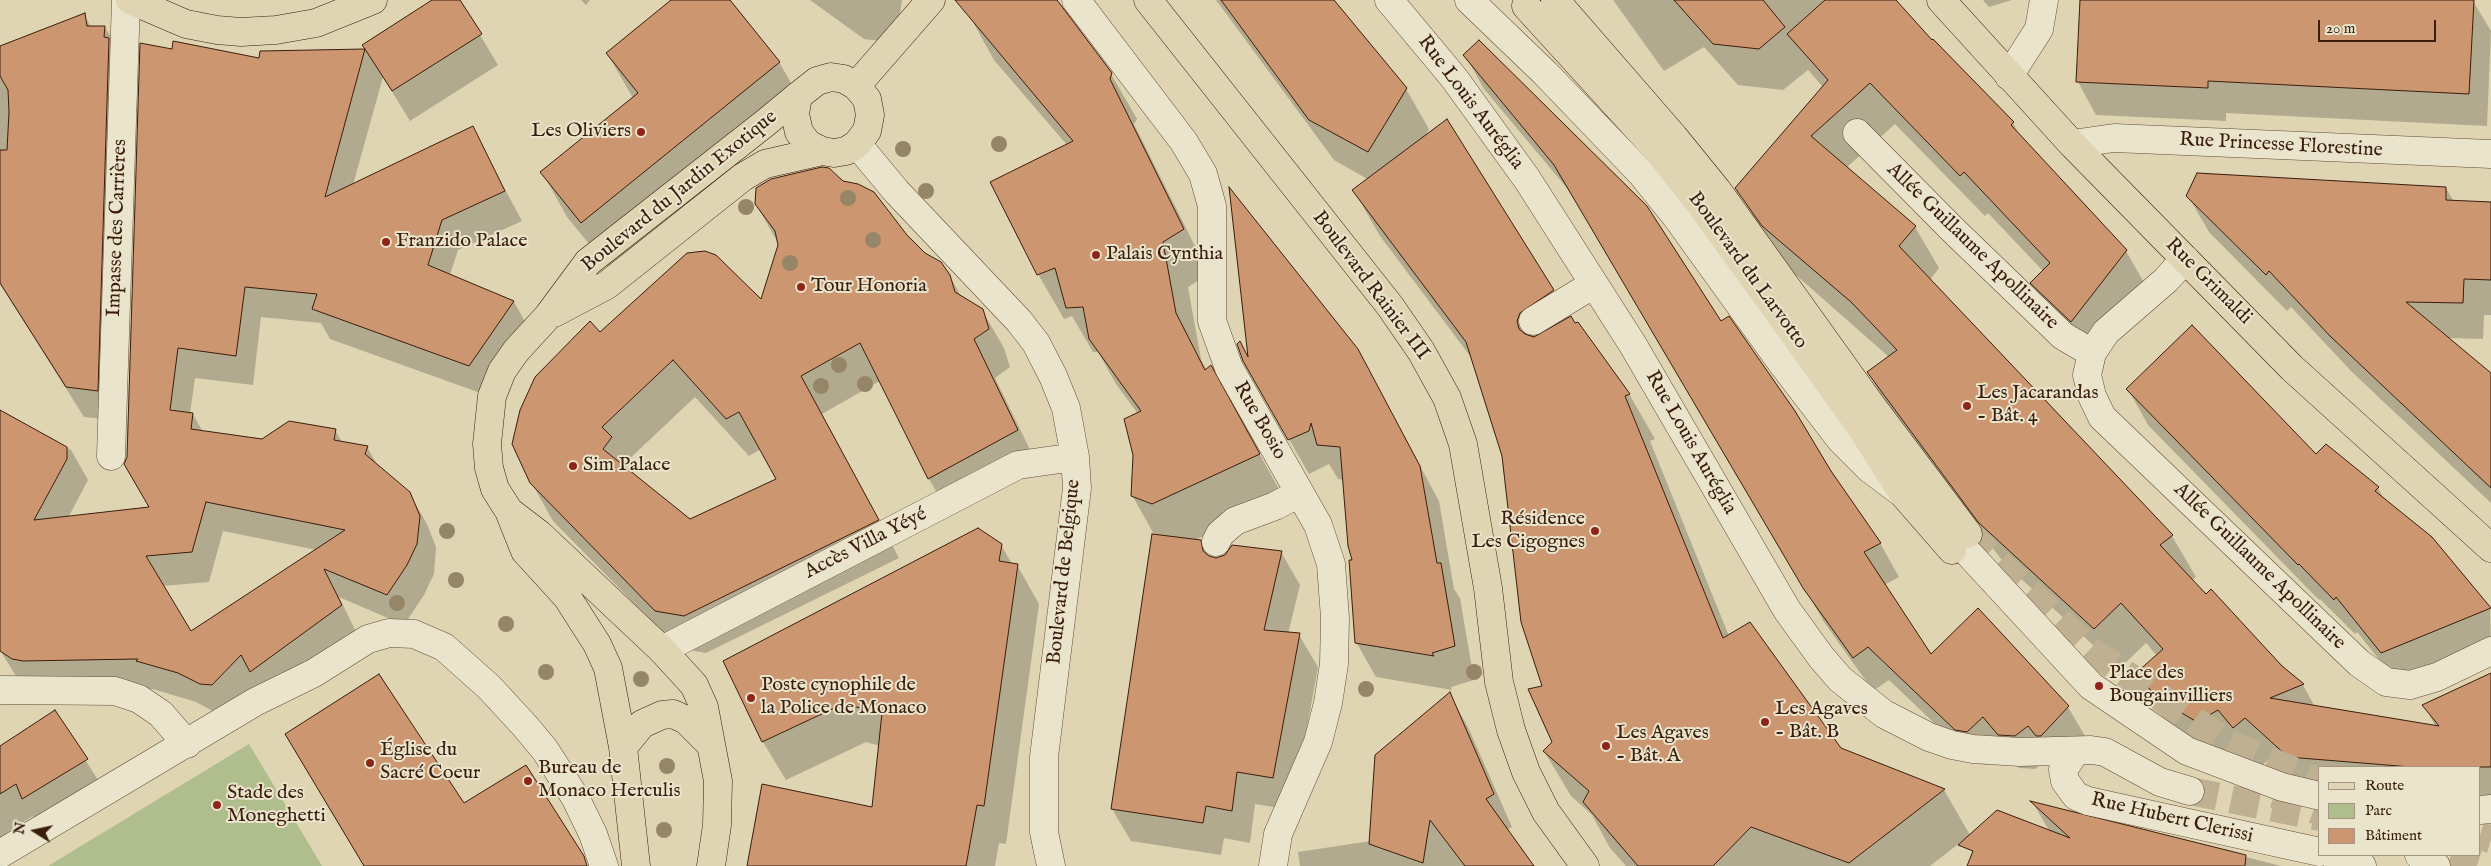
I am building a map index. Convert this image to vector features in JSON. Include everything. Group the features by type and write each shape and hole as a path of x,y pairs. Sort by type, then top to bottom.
{"main road":[{"path":"128,0 186,24 241,32 276,30 316,22 373,0"},
{"path":"856,86 931,0"},
{"name":"Boulevard Rainier III","path":"1148,0 1390,306 1421,351 1447,398 1463,444 1488,588 1499,682 1511,730 1526,772 1546,812 1585,866"},
{"name":"Boulevard du Larvotto","path":"1555,0 1674,137 1717,190 1871,405 1963,546"},
{"name":"Rue Grimaldi","path":"1941,0 2072,144 2292,368 2491,548"},
{"name":"Boulevard du Larvotto","path":"1526,6 1660,153 1701,205 1856,420 1904,495 1963,546"},
{"path":"831,77 844,79 856,86 866,99 870,115 867,131 856,144 846,150 834,153 822,151 808,144 799,132 795,114 798,96 818,81 831,77"},
{"name":"Boulevard du Jardin Exotique","path":"636,865 623,747 612,685 597,644 566,598 525,551 508,511 495,489 489,468 487,444 492,396 502,372 516,350 548,316 588,262 798,96"},
{"name":"Boulevard du Jardin Exotique","path":"548,316 607,285 743,177 764,164 822,151"},
{"name":"Boulevard du Jardin Exotique","path":"508,511 540,534 662,650 694,686 704,707 718,781 717,825 712,855"},
{"path":"623,747 642,724 662,715 674,714 686,720 711,746"},
{"path":"698,866 712,855"}],"street":[{"name":"Impasse des Carrières","path":"110,456 128,0"},
{"name":"Rue Bosio","path":"1076,0 1184,142 1203,174 1212,206 1212,321 1228,368 1318,525 1332,564 1335,618 1334,664 1318,742 1278,834 1273,866"},
{"name":"Rue Louis Auréglia","path":"1389,0 1454,78 1510,155 1636,351 1787,610 1821,657 1840,679 1884,714 1929,737 1952,745 1991,750 2105,752 2160,782 2190,791"},
{"path":"1469,0 1546,73 1641,173 1678,219 1784,366 1840,439 1870,469 1904,495"},
{"path":"2009,76 2039,30 2044,0"},
{"name":"Allée Guillaume Apollinaire","path":"1857,133 1953,230 2063,336 2092,352"},
{"name":"Rue Princesse Florestine","path":"2072,144 2114,138 2491,154"},
{"name":"Boulevard de Belgique","path":"856,144 896,191 1000,299 1036,343 1063,399 1075,457 1077,488 1044,757 1044,832 1051,866"},
{"name":"Allée Guillaume Apollinaire","path":"2184,259 2166,280 2106,332 2092,352 2088,375 2092,396 2102,417 2359,663 2386,682 2410,685 2436,677 2491,651"},
{"path":"1534,321 1594,284"},
{"name":"Accès Villa Yéyé","path":"662,650 1018,465 1075,457"},
{"path":"1216,542 1220,534 1235,521 1275,506 1300,493"},
{"path":"1963,546 2091,686 2187,751 2282,787 2318,796"},
{"path":"0,854 256,702 314,673 368,639 389,633 414,634 444,647 489,687 525,726 545,750 575,797 594,834 604,866"},
{"path":"0,690 115,691 139,699 161,714 187,744"},
{"name":"Rue Hubert Clerissi","path":"2076,752 2063,770 2065,781 2076,796 2088,801 2318,852"},
{"path":"594,834 614,854 636,865"},
{"path":"2336,856 2362,866"},
{"path":"2421,856 2436,866"}],"green space":[{"name":"Stade des Moneghetti","path":"249,744 322,866 48,866"}],"building":[{"path":"432,0 460,0 482,34 392,91 362,45"},
{"name":"Les Oliviers","path":"671,0 730,0 780,62 581,223 540,172 638,93 606,53"},
{"path":"955,0 1057,0 1112,73 1110,79 1184,229 1163,242 1176,313 1205,370 1211,365 1260,454 1152,504 1131,496 1133,455 1124,419 1141,411 1089,339 1083,307 1066,308 1055,268 1037,275 990,182 1073,141"},
{"path":"1221,0 1334,0 1407,88 1368,152 1309,120"},
{"path":"1674,0 1763,0 1785,27 1759,49 1713,44"},
{"path":"1825,0 1896,0 1932,40 2014,122 2011,125 2127,250 2071,322 2030,283 2050,263 1964,172 1960,176 1870,83 1811,136 1916,226 1899,246 2173,535 2160,545 2206,594 2211,589 2282,666 2304,684 2270,698 2439,726 2422,705 2491,673 2491,767 2399,766 2288,757 2245,718 2233,728 2218,710 2197,722 2158,699 2136,673 2163,649 2121,603 2094,629 1978,522 1867,372 1897,350 1851,302 1762,226 1735,188 1828,80 1787,34"},
{"path":"2080,0 2474,0 2469,94 2208,81 2208,88 2076,82"},
{"path":"85,13 87,26 105,26 104,37 109,38 98,391 66,387 0,283 0,150 7,150 9,112 8,90 0,76 0,46"},
{"path":"1479,40 1647,206 1721,321 1729,316 1795,411 1831,471 1881,543 1864,552 1931,654 1978,608 2069,706 2041,736 2036,736 2028,726 2015,736 1998,735 1983,717 1967,732 1955,730 1868,647 1853,658 1803,588 1554,165 1463,55"},
{"path":"173,41 259,58 260,51 365,49 325,197 473,126 505,191 442,220 428,265 514,301 469,366 312,309 317,294 245,287 236,356 178,348 170,410 193,413 191,429 262,439 289,421 336,429 334,440 368,446 365,454 410,492 420,516 417,544 407,565 387,595 324,569 342,605 250,672 241,655 212,685 200,684 178,673 136,661 138,659 23,661 12,659 0,651 0,410 67,447 67,459 34,520 149,507 124,464 127,457 140,43 172,49","holes":["206,502 345,530 191,631 146,556 192,552"]},
{"path":"1447,119 1554,290 1520,313 1517,321 1519,329 1525,334 1534,337 1571,316 1575,323 1578,322 1630,394 1625,396 1723,638 1750,622 1841,748 1945,789 1849,863 1751,827 1713,866 1638,866 1583,802 1589,791 1543,751 1552,742 1528,689 1542,686 1521,622 1502,456 1466,342 1352,190"},
{"path":"822,167 829,168 843,181 858,184 874,192 907,235 925,253 941,262 950,275 955,292 983,309 989,329 974,339 1018,430 928,479 860,343 801,376 879,520 684,616 655,611 530,483 512,444 520,410 535,377 590,321 600,332 687,253 705,251 716,255 761,299 778,245 775,231 755,204 756,188 771,179","holes":["673,360 726,419 739,412 776,479 690,519 603,449 612,437 602,427"]},
{"path":"2197,173 2446,187 2446,200 2491,202 2491,280 2464,279 2463,303 2406,302 2491,373 2491,488 2330,336 2269,271 2266,275 2186,196"},
{"path":"1229,187 1358,349 1420,466 1437,563 1441,563 1455,646 1432,653 1434,656 1355,643 1349,560 1352,560 1348,546 1340,447 1317,445 1311,423 1309,431 1288,440 1243,361 1237,344 1240,341 1248,357"},
{"path":"2192,325 2316,454 2326,444 2379,487 2375,491 2432,537 2491,608 2381,653 2336,597 2334,600 2298,565 2126,389"},
{"path":"978,528 1002,544 999,561 1018,564 984,806 977,805 966,866 747,866 762,784 872,807 882,713 843,704 762,742 723,661"},
{"path":"1152,534 1201,540 1203,551 1209,556 1216,558 1225,555 1232,545 1282,551 1264,630 1300,633 1273,778 1237,772 1232,811 1206,806 1203,823 1111,809"},
{"path":"379,674 464,803 526,765 584,856 587,866 364,866 285,734"},
{"path":"1450,692 1494,794 1486,799 1534,866 1465,866 1430,820 1423,863 1369,844 1375,755"},
{"path":"55,710 88,759 22,799 16,784 0,794 0,746"},
{"path":"2030,801 2246,855 2245,866 1967,866 1973,851 1958,845 1997,810 2070,838"}],"tunnel":[{"path":"1968,534 2090,650 2229,744 2318,781"},
{"path":"2190,791 2318,817"},
{"path":"2275,794 2318,811"},
{"path":"2481,836 2491,839"},
{"path":"2454,856 2485,866"}],"place":[{"name":"Les Oliviers","path":"641,132"},
{"name":"Franzido Palace","path":"386,242"},
{"name":"Palais Cynthia","path":"1096,255"},
{"name":"Tour Honoria","path":"801,287"},
{"name":"Les Jacarandas - Bât. 4","path":"1967,406"},
{"name":"Sim Palace","path":"573,466"},
{"name":"Résidence Les Cigognes","path":"1595,531"},
{"name":"Place des Bougainvilliers","path":"2099,686"},
{"name":"Poste cynophile de la Police de Monaco","path":"751,698"},
{"name":"Les Agaves - Bât. B","path":"1765,722"},
{"name":"Les Agaves - Bât. A","path":"1606,746"},
{"name":"Église du Sacré Coeur","path":"370,763"},
{"name":"Bureau de Monaco Herculis","path":"528,781"},
{"name":"Stade des Moneghetti","path":"217,805"}]}
